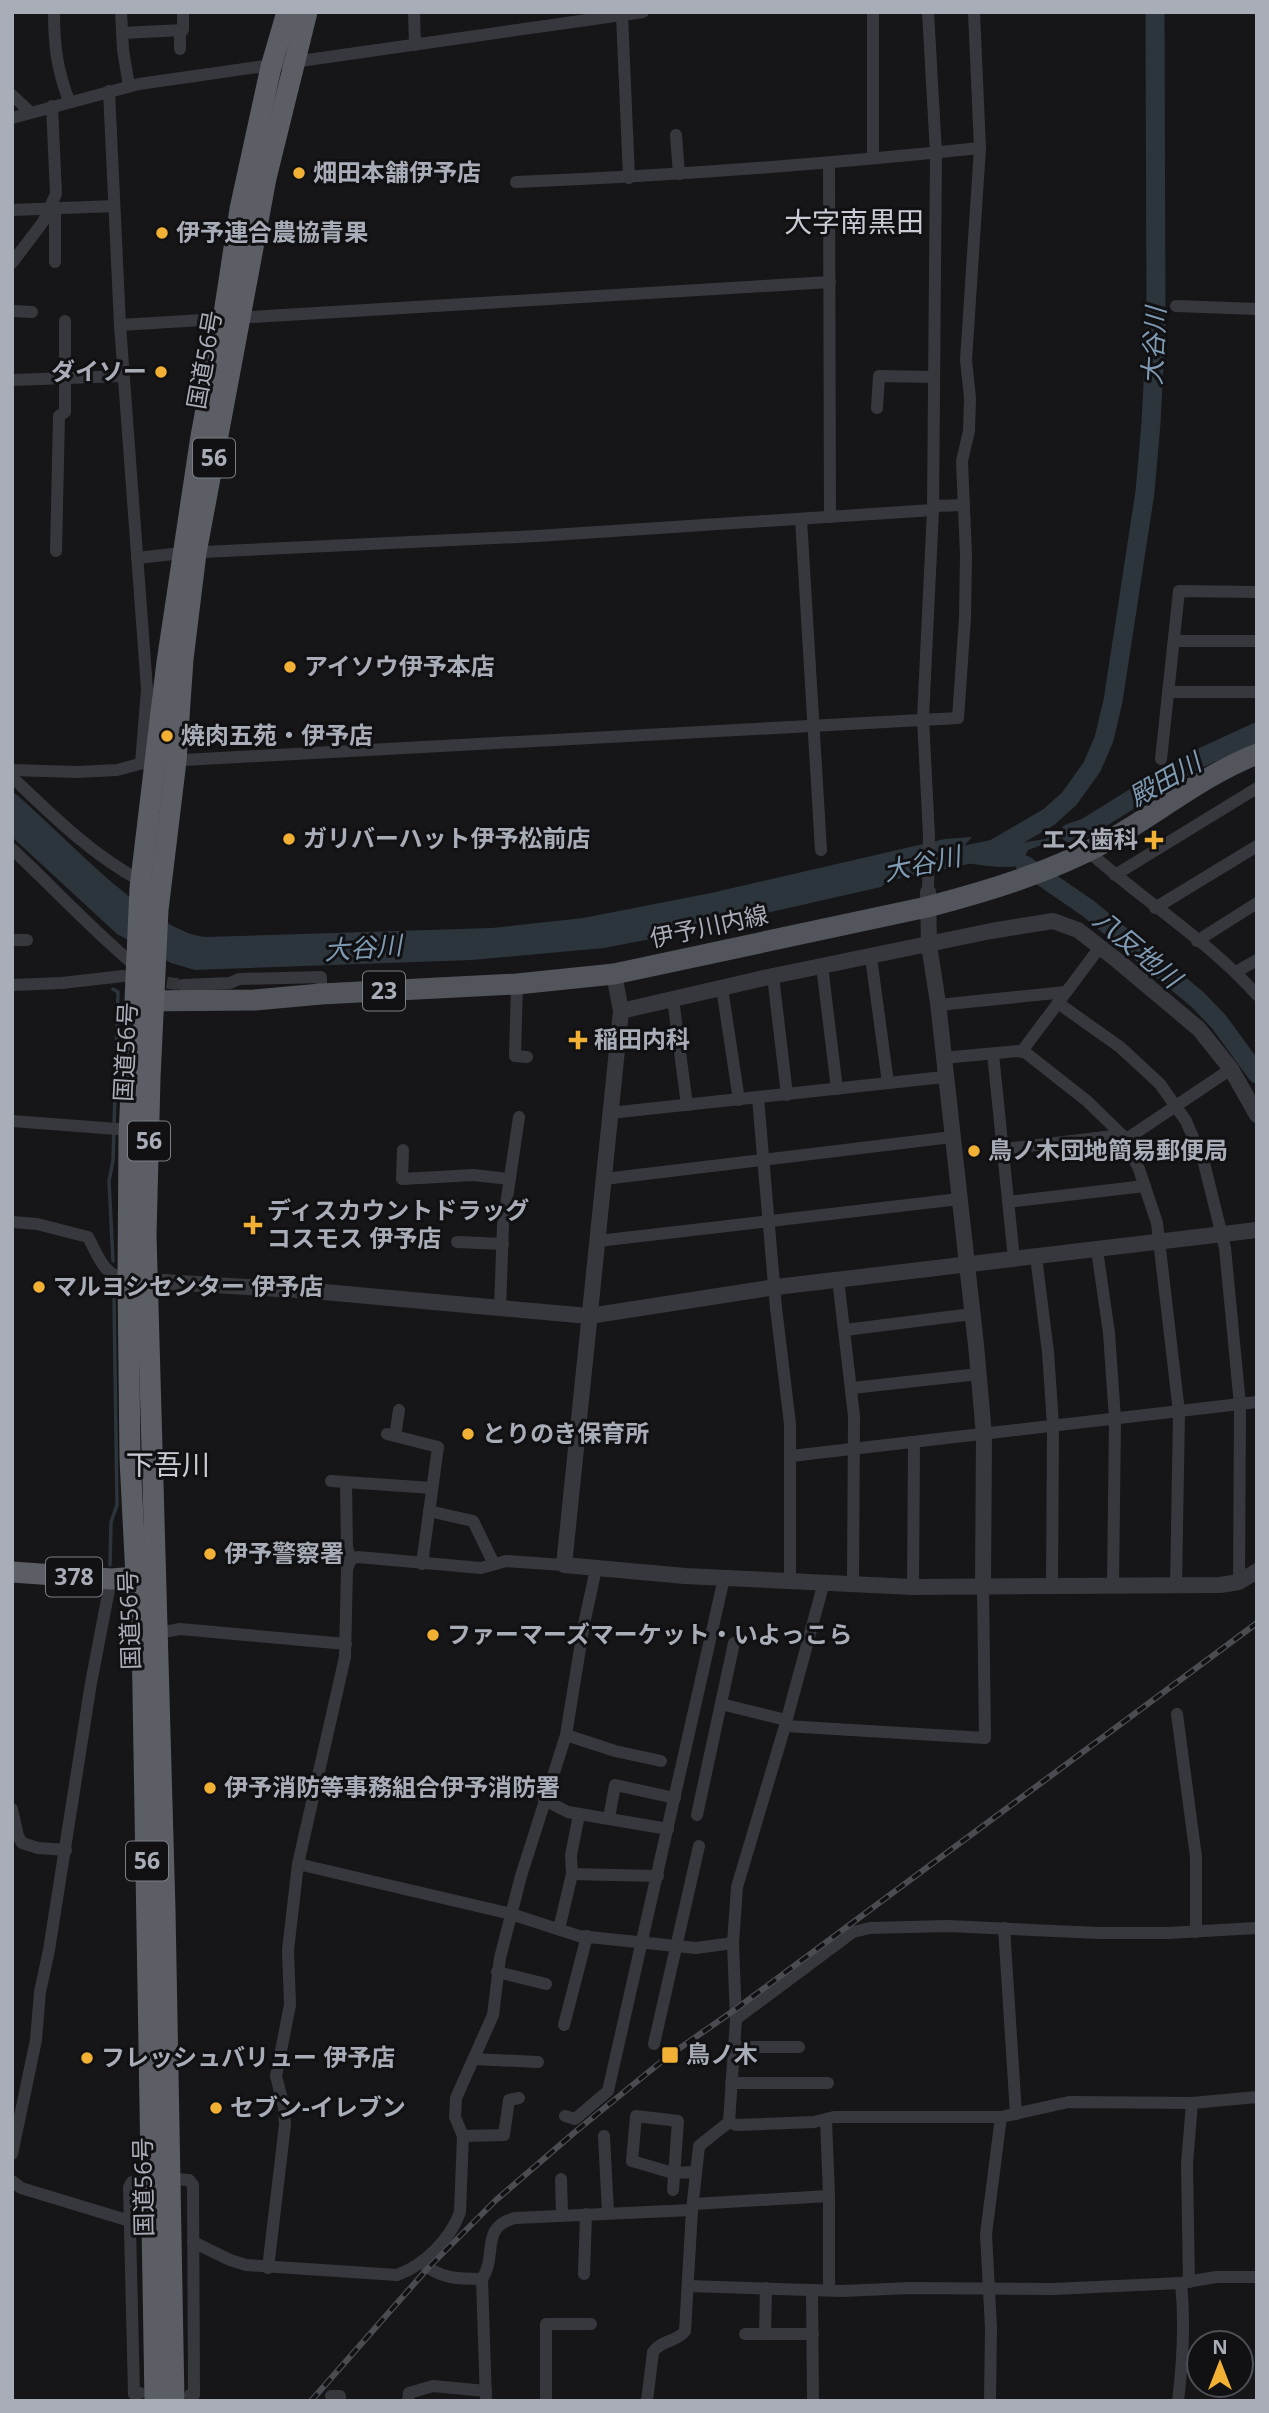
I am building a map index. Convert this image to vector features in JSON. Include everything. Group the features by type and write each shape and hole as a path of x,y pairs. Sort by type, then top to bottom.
{"highway":[{"name":"国道56号","path":"231,319 240,209 271,66 287,12"},
{"name":"国道56号","path":"188,2398 161,2179 150,1634 146,1576 130,1459 137,1280 150,1078 150,988 131,965 158,762 167,662 189,554 201,436 307,12"},
{"name":"国道56号","path":"137,1280 130,1130 158,910 158,762"},
{"name":"378","path":"12,1573 111,1579 146,1576"},
{"name":"国道56号","path":"141,2397 161,2179"}],"main road":[{"name":"伊予川内線","path":"150,988 255,1000 517,984 614,974 928,900 1002,886 1088,851 1212,774 1257,754"}],"street":[{"path":"54,12 54,48 60,77 69,101"},
{"path":"121,12 129,86"},
{"path":"122,33 183,30 183,12"},
{"path":"414,12 415,45"},
{"path":"12,118 29,111 129,86 643,12"},
{"path":"873,12 873,158"},
{"path":"721,1704 785,1723 985,1738 984,1435 938,1005 929,945 929,835 923,718 933,508 936,153 928,12"},
{"path":"12,770 117,770 158,762 958,718 965,618 962,461 969,432 970,398 966,360 980,148 974,12"},
{"path":"622,15 629,178"},
{"path":"180,30 180,49"},
{"path":"109,91 120,326 146,689 158,762"},
{"path":"12,96 29,111"},
{"path":"52,106 56,194 52,209 55,262"},
{"path":"676,135 679,174"},
{"path":"516,183 629,178 829,163 980,148"},
{"path":"829,163 830,517"},
{"path":"12,210 114,206"},
{"path":"12,263 52,209"},
{"path":"120,326 830,282"},
{"path":"1176,306 1257,309"},
{"path":"12,312 32,312"},
{"path":"56,551 59,416 65,412 65,321"},
{"path":"12,380 124,376"},
{"path":"874,402 879,376 934,377"},
{"path":"137,558 801,519 964,505"},
{"path":"801,519 821,850"},
{"path":"1161,759 1179,591 1257,592"},
{"path":"1174,641 1257,641"},
{"path":"1168,692 1257,692"},
{"path":"12,777 83,842 140,885"},
{"path":"1115,875 1257,788"},
{"path":"1155,908 1257,846"},
{"path":"12,849 131,965 112,976 70,983 12,985"},
{"path":"1088,851 1236,972 1257,995"},
{"path":"1196,941 1257,903"},
{"path":"621,1011 773,976 1053,920 1078,930 1183,1014 1214,1046 1231,1069 1257,1115"},
{"path":"12,940 27,940"},
{"path":"1021,1051 1100,947"},
{"path":"871,957 888,1083"},
{"path":"1236,972 1257,960"},
{"path":"821,967 837,1089"},
{"path":"564,1565 621,1011 614,974"},
{"path":"773,976 787,1095"},
{"path":"183,985 230,983 239,979 321,977 321,994"},
{"path":"517,984 514,1056 527,1057"},
{"path":"722,988 738,1100"},
{"path":"938,1005 1062,997 1146,1069 1176,1105 1196,1140 1223,1235 1240,1405 1239,1582"},
{"path":"673,999 687,1105"},
{"path":"943,1058 1021,1051 1087,1101 1123,1138 1139,1168 1160,1241 1179,1412 1176,1587"},
{"path":"993,1054 1014,1259"},
{"path":"1003,1149 1123,1138 1231,1069"},
{"path":"610,1113 944,1077"},
{"path":"758,1098 776,1308 790,1424 790,1581"},
{"path":"500,1309 503,1244 519,1117"},
{"path":"12,1121 130,1130"},
{"path":"604,1180 952,1137"},
{"path":"403,1150 402,1179 473,1175 510,1179"},
{"path":"1008,1202 1144,1186"},
{"path":"598,1241 959,1199"},
{"path":"12,1222 37,1224 88,1237 109,1273 116,1278 313,1291 589,1316 838,1279 1257,1230"},
{"path":"457,1242 503,1244"},
{"path":"1097,1250 1109,1333 1115,1419 1113,1586"},
{"path":"1036,1257 1054,1425 1052,1587"},
{"path":"838,1279 852,1388 853,1583"},
{"path":"845,1330 972,1314"},
{"path":"852,1388 979,1374"},
{"path":"791,1456 1257,1402"},
{"path":"399,1410 391,1435 438,1447 422,1564"},
{"path":"913,1587 914,1443"},
{"path":"331,1481 432,1488"},
{"path":"268,2268 285,2125 284,2107 275,2076 290,2005 288,1950 298,1864 343,1668 346,1644 347,1569 351,1559 347,1548 346,1482"},
{"path":"429,1511 473,1521 494,1564"},
{"path":"351,1559 481,1568 506,1561 724,1578 983,1588 1220,1586 1239,1582 1257,1571"},
{"path":"193,2242 246,2265 397,2275 408,2272 421,2262 451,2231 460,2213 463,2136 455,2117 456,2098 493,2015 497,1972 511,1914 566,1735 596,1569"},
{"path":"565,2116 575,2119 608,2091 724,1578"},
{"path":"12,2154 36,2039 40,1992 111,1579"},
{"path":"647,2401 649,2364 653,2351 656,2346 681,2336 685,2330 699,2146 729,2122 736,2018 733,1943 737,1887 824,1582"},
{"path":"150,1634 180,1629 346,1644"},
{"path":"697,1815 734,1643"},
{"path":"1177,1714 1194,1844 1196,1931"},
{"path":"566,1735 615,1751 661,1761"},
{"path":"609,1818 615,1785 675,1798"},
{"path":"544,1800 579,1815 668,1829"},
{"path":"12,1809 22,1843 66,1850"},
{"path":"559,1929 572,1874 571,1855 579,1815"},
{"path":"654,2044 699,1846"},
{"path":"298,1864 511,1914 587,1936 696,1948 733,1943"},
{"path":"572,1874 658,1876"},
{"path":"736,2018 853,1932 883,1927 1004,1928 1099,1933 1257,1928"},
{"path":"1004,1928 1016,2114"},
{"path":"564,2025 587,1936"},
{"path":"497,1972 546,1984"},
{"path":"734,2048 799,2048"},
{"path":"474,2059 538,2063"},
{"path":"731,2083 828,2083"},
{"path":"729,2122 736,2125 826,2120 834,2117 1001,2117 1069,2102 1192,2103 1257,2097"},
{"path":"463,2136 504,2135 509,2100 519,2098"},
{"path":"1178,2401 1183,2364 1187,2164 1192,2103"},
{"path":"673,2190 673,2173 678,2121 636,2116 632,2161 673,2173 695,2172"},
{"path":"990,2401 991,2328 987,2222 1001,2117"},
{"path":"826,2120 829,2290"},
{"path":"604,2136 608,2213"},
{"path":"141,2397 129,2187 132,2182 161,2179 192,2181 193,2242 188,2398"},
{"path":"561,2179 562,2215"},
{"path":"12,2181 21,2188 130,2221"},
{"path":"408,2401 409,2393 433,2386 486,2396 482,2279 486,2273 492,2235 504,2221 515,2217 608,2213 829,2196"},
{"path":"584,2274 586,2214"},
{"path":"421,2262 439,2276 482,2279"},
{"path":"688,2286 812,2290 1053,2289 1185,2282 1216,2277 1257,2277"},
{"path":"765,2334 766,2288"},
{"path":"812,2290 813,2401"},
{"path":"545,2401 546,2323 591,2324"},
{"path":"745,2334 813,2334"}],"water":[{"path":"12,791 132,899 183,931 206,937 492,928 583,918 711,893 945,839 972,837 964,846 967,847 1008,845 1045,839 1065,827 1066,832 1090,822 1093,827 1028,850 1025,856 1032,863 1006,867 937,860 908,862 897,869 881,887 604,948 472,960 195,970 171,963 117,934 12,837"}],"waterway":[{"name":"大谷川","path":"870,875 994,849 1049,817 1069,799 1092,767 1104,739 1113,701 1145,492 1151,423 1156,325 1155,12"},
{"name":"殿田川","path":"1070,833 1085,828 1192,762 1257,732"},
{"name":"八反地川","path":"1025,865 1089,909 1198,1000 1219,1022 1257,1074"},
{"path":"113,989 118,992 113,1161 109,1181 113,1261"},
{"path":"110,1565 111,1522 117,1505 114,1298"}],"tunnel":[{"path":"149,980 183,985"}],"railway":[{"path":"311,2401 428,2268 496,2200 575,2132 667,2057 736,2009 1257,1623"}],"place":[{"name":"畑田本舗伊予店","path":"299,173"},
{"name":"伊予連合農協青果","path":"162,233"},
{"name":"ダイソー","path":"161,372"},
{"name":"アイソウ伊予本店","path":"290,667"},
{"name":"焼肉五苑・伊予店","path":"167,736"},
{"name":"ガリバーハット伊予松前店","path":"289,839"},
{"name":"エス歯科","path":"1154,840"},
{"name":"稲田内科","path":"578,1040"},
{"name":"鳥ノ木団地簡易郵便局","path":"974,1151"},
{"name":"ディスカウントドラッグ コスモス 伊予店","path":"253,1225"},
{"name":"マルヨシセンター 伊予店","path":"39,1287"},
{"name":"とりのき保育所","path":"468,1434"},
{"name":"伊予警察署","path":"210,1554"},
{"name":"ファーマーズマーケット・いよっこら","path":"433,1635"},
{"name":"伊予消防等事務組合伊予消防署","path":"210,1788"},
{"name":"鳥ノ木","path":"670,2055"},
{"name":"フレッシュバリュー 伊予店","path":"87,2058"},
{"name":"セブン-イレブン","path":"216,2108"}],"district":[{"name":"大字南黒田","path":"854,222"},
{"name":"下吾川","path":"168,1465"}]}
